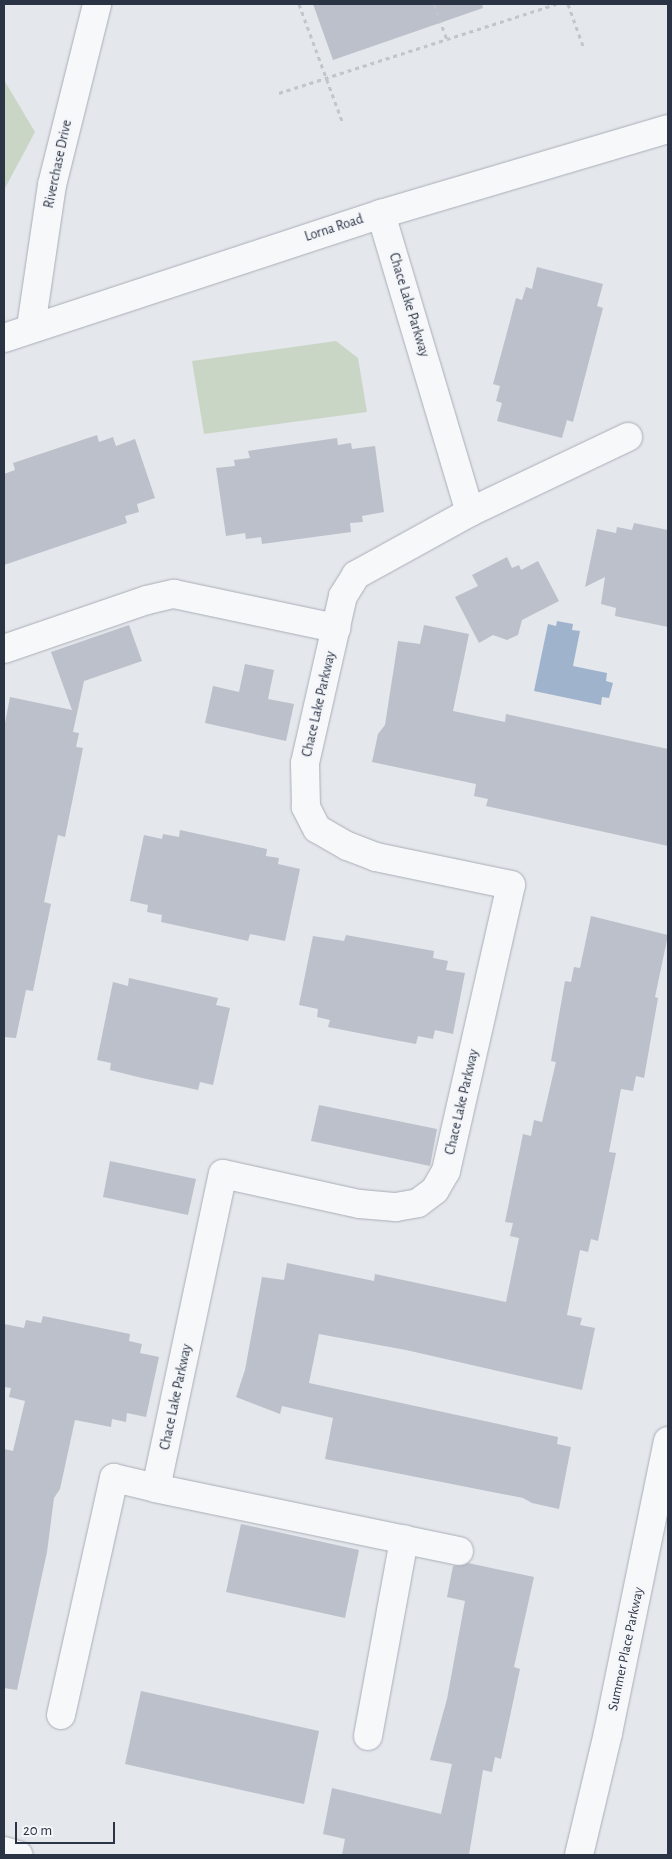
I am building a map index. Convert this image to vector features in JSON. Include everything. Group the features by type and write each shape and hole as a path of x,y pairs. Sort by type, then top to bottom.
{"street":[{"name":"Riverchase Drive","path":"31,327 52,185 97,4"},
{"name":"Lorna Road","path":"4,338 31,327 381,214 668,130"},
{"name":"Chace Lake Parkway","path":"381,214 470,512"},
{"name":"Chace Lake Parkway","path":"156,1488 223,1174 360,1204 396,1207 418,1203 435,1190 446,1171 511,885 376,857 347,846 318,829 306,807 305,763 343,596 356,575 470,512 628,437"},
{"path":"4,650 147,600 174,594 336,628"},
{"name":"Summer Place Parkway","path":"579,1855 604,1752 668,1441"},
{"path":"61,1715 114,1478 459,1551"},
{"path":"368,1736 404,1539"},
{"path":"4,1850 18,1855"}],"path":[{"path":"299,4 342,121"},
{"path":"434,4 447,39"},
{"path":"279,93 556,4"},
{"path":"568,4 583,46"}],"green space":[{"path":"4,80 35,132 4,190"},
{"path":"336,341 358,358 367,412 204,434 192,361"}],"water":[{"path":"557,621 573,624 572,630 580,631 573,666 607,673 606,681 613,683 609,698 602,697 601,705 534,691 548,624 556,626"}],"building":[{"path":"313,4 482,4 483,8 333,60"},
{"path":"537,267 603,284 597,306 603,308 573,422 567,420 562,438 497,421 502,403 496,401 500,386 493,384 516,298 522,300 526,287 532,289"},
{"path":"97,435 99,442 113,437 116,446 135,439 155,498 137,504 139,512 125,516 127,523 4,565 4,474 15,470 13,463"},
{"path":"337,438 338,445 351,443 352,449 375,446 384,512 362,516 363,522 350,523 351,532 262,544 261,537 246,539 245,533 226,536 216,468 235,466 234,460 250,458 248,451"},
{"path":"634,523 668,530 668,627 615,616 616,608 601,604 605,577 585,587 597,529 616,533 617,527 632,530"},
{"path":"507,557 512,568 519,565 521,570 538,561 559,601 522,620 518,635 507,640 493,635 479,643 455,597 478,586 472,575"},
{"path":"129,625 142,661 84,681 73,732 79,733 76,747 83,748 65,837 58,835 44,902 51,904 33,991 26,990 16,1038 4,1037 4,728 10,697 72,710 51,652"},
{"path":"424,625 469,634 453,711 505,722 506,714 668,749 668,846 486,806 488,799 474,796 476,784 372,762 378,734 385,725 398,641 420,644"},
{"path":"245,664 274,670 268,699 294,704 286,741 205,723 213,686 239,692"},
{"path":"180,830 267,849 266,856 279,858 278,864 300,869 285,941 250,934 248,941 161,922 162,915 147,912 148,905 130,901 144,835 162,839 163,834 179,837"},
{"path":"591,916 668,935 655,997 658,998 644,1078 636,1076 633,1091 621,1089 609,1152 616,1153 598,1241 591,1239 588,1252 580,1250 567,1315 582,1318 580,1325 595,1328 582,1390 406,1350 319,1334 309,1383 558,1437 557,1444 571,1447 559,1509 532,1503 523,1498 325,1459 333,1418 282,1406 280,1414 236,1397 245,1370 262,1277 284,1280 287,1263 374,1281 375,1274 506,1302 519,1238 510,1236 513,1223 505,1222 523,1134 531,1136 534,1120 542,1122 556,1062 551,1061 565,981 571,982 574,967 580,968"},
{"path":"346,935 434,951 433,958 448,961 446,970 465,973 453,1034 435,1030 433,1039 418,1036 416,1044 384,1038 328,1027 330,1020 317,1017 318,1009 299,1005 313,936 344,941"},
{"path":"129,978 218,998 216,1005 230,1008 213,1085 200,1082 198,1090 142,1078 110,1070 111,1063 97,1060 113,982 128,986"},
{"path":"319,1105 437,1129 430,1166 311,1141"},
{"path":"110,1161 196,1179 188,1215 103,1197"},
{"path":"43,1316 130,1334 129,1341 142,1344 140,1353 159,1357 146,1417 127,1413 126,1422 112,1419 111,1427 75,1420 60,1489 54,1498 47,1552 17,1690 4,1688 4,1449 13,1451 25,1401 9,1397 11,1388 4,1387 4,1324 24,1328 26,1320 41,1323"},
{"path":"241,1524 359,1550 345,1618 226,1592"},
{"path":"468,1563 534,1577 514,1667 520,1669 501,1759 495,1757 492,1772 483,1770 469,1855 342,1855 345,1839 323,1834 332,1788 441,1814 452,1764 430,1760 447,1699 465,1601 447,1597 453,1566"},
{"path":"141,1691 319,1731 304,1804 125,1764"}]}
